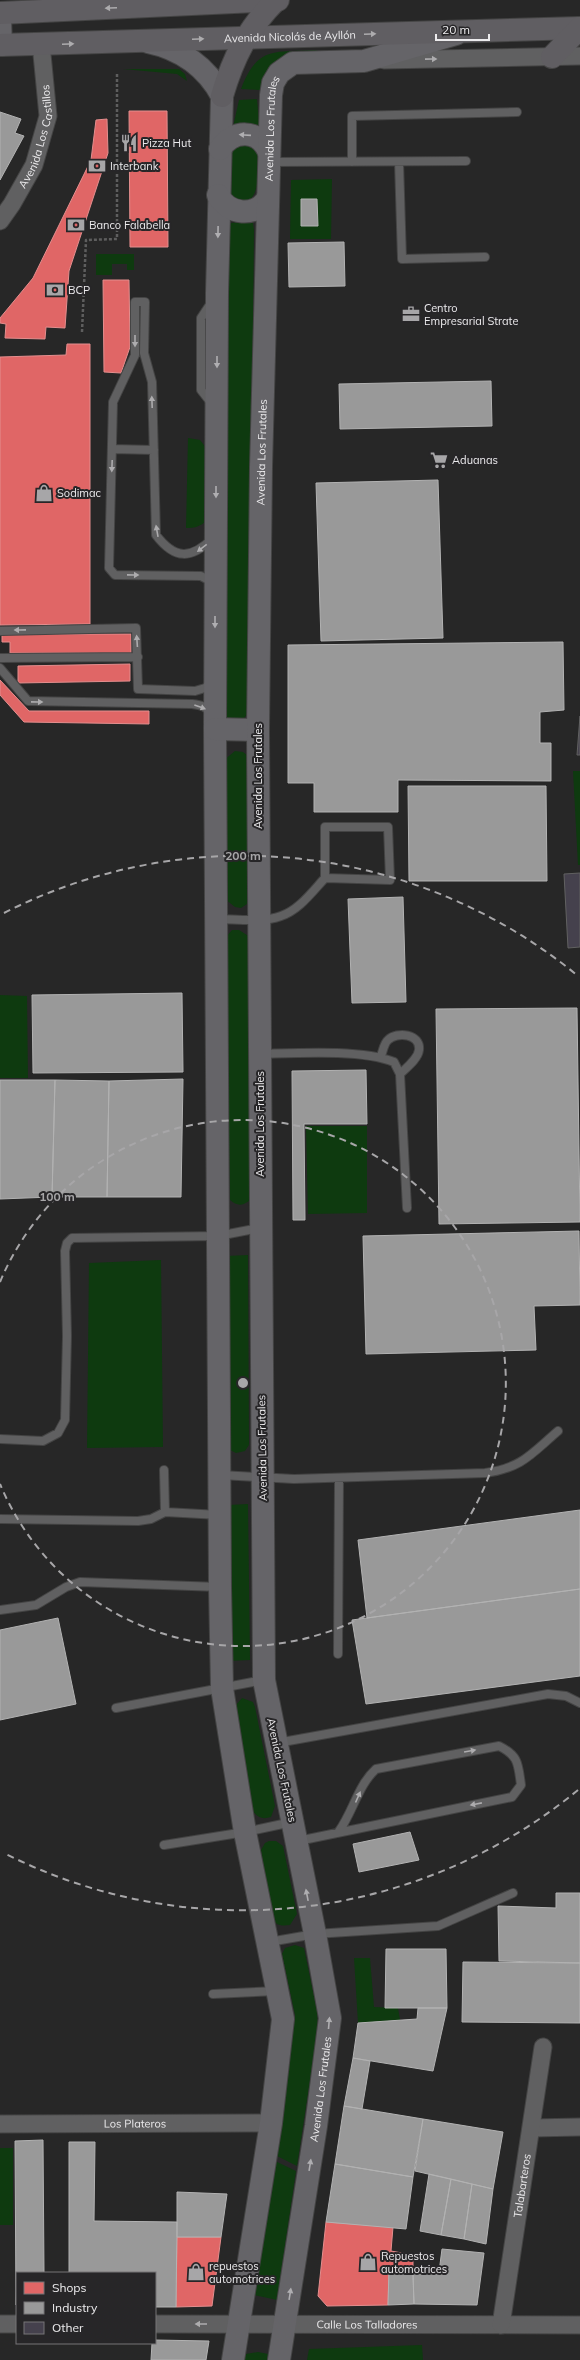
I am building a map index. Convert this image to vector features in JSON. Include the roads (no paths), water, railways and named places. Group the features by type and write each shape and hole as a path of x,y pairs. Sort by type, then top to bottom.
{"main road":[{"path":"0,12 277,0"},
{"path":"234,2360 270,2123 283,2018 269,1942 245,1832 222,1688 215,919 215,584 218,195 222,96 230,67 245,38 258,19 277,0"},
{"path":"0,18 1,45"},
{"path":"552,57 580,28"},
{"name":"Avenida Nicolás de Ayllón","path":"1,45 580,28"},
{"name":"Avenida Los Frutales","path":"279,2360 286,2324 316,2126 330,2018 295,1831 264,1680 258,730 261,467 272,87 281,70 300,62 364,61 464,32"},
{"path":"147,41 173,50 196,62 209,75 222,96"},
{"path":"220,148 231,137 248,134 262,141 269,157"},
{"path":"218,195 228,208 240,212 256,209 268,198"},
{"path":"215,729 258,730"}],"street":[{"name":"Avenida Los Castillos","path":"0,221 12,204 34,165 48,116 41,44"},
{"path":"364,61 580,56"},
{"name":"Talabarteros","path":"501,2325 532,2128 543,2047"},
{"name":"Los Plateros","path":"0,2124 270,2123"},
{"path":"532,2128 580,2127"},
{"path":"0,2324 16,2324"},
{"name":"Calle Los Talladores","path":"156,2324 580,2325"}],"lane":[{"path":"352,162 352,116 517,112"},
{"path":"269,157 352,162 466,161"},
{"path":"399,162 402,259 485,257"},
{"path":"215,584 201,576 114,575 110,572 113,402 135,355 135,302 145,302 144,353 152,382 156,535 172,551 182,554 193,554 200,551 216,536"},
{"path":"112,449 154,450"},
{"path":"0,630 136,628 138,689 196,691 210,685 215,676"},
{"path":"0,658 138,657"},
{"path":"0,668 28,702 192,704 209,710 215,729"},
{"path":"215,919 259,919 281,916 302,903 324,878 325,827 388,827 390,880 324,878"},
{"path":"381,1056 387,1041 392,1037 406,1035 414,1038 418,1043 419,1050 416,1057 400,1074"},
{"path":"260,1054 301,1052 381,1056 394,1062 400,1074 407,1208"},
{"path":"0,1439 43,1441 58,1433 65,1420 67,1336 65,1251 67,1244 72,1238 218,1236 260,1228"},
{"path":"220,1475 263,1478 339,1478 485,1473 501,1471 518,1465 558,1431"},
{"path":"164,1470 165,1512"},
{"path":"338,1654 339,1478"},
{"path":"0,1519 138,1521 151,1519 165,1512 220,1515"},
{"path":"0,1610 36,1605 66,1587 80,1582 220,1587"},
{"path":"116,1708 264,1680"},
{"path":"276,1743 548,1694 566,1696 580,1703"},
{"path":"164,1845 245,1832 339,1831 512,1797 521,1785 517,1761 510,1752 498,1746 376,1769 367,1777 352,1811 339,1831"},
{"path":"269,1942 315,1934 438,1926 513,1893"},
{"path":"213,1994 278,1991"}],"place":[{"name":"Pizza Hut","path":"129,143"},
{"name":"Interbank","path":"97,166"},
{"name":"Banco Falabella","path":"76,225"},
{"name":"BCP","path":"55,290"},
{"name":"Centro Empresarial Strate","path":"411,314"},
{"name":"Aduanas","path":"439,460"},
{"name":"Sodimac","path":"44,493"},
{"name":"Repuestos automotrices","path":"368,2262"},
{"name":"repuestos automotrices","path":"196,2272"}]}
